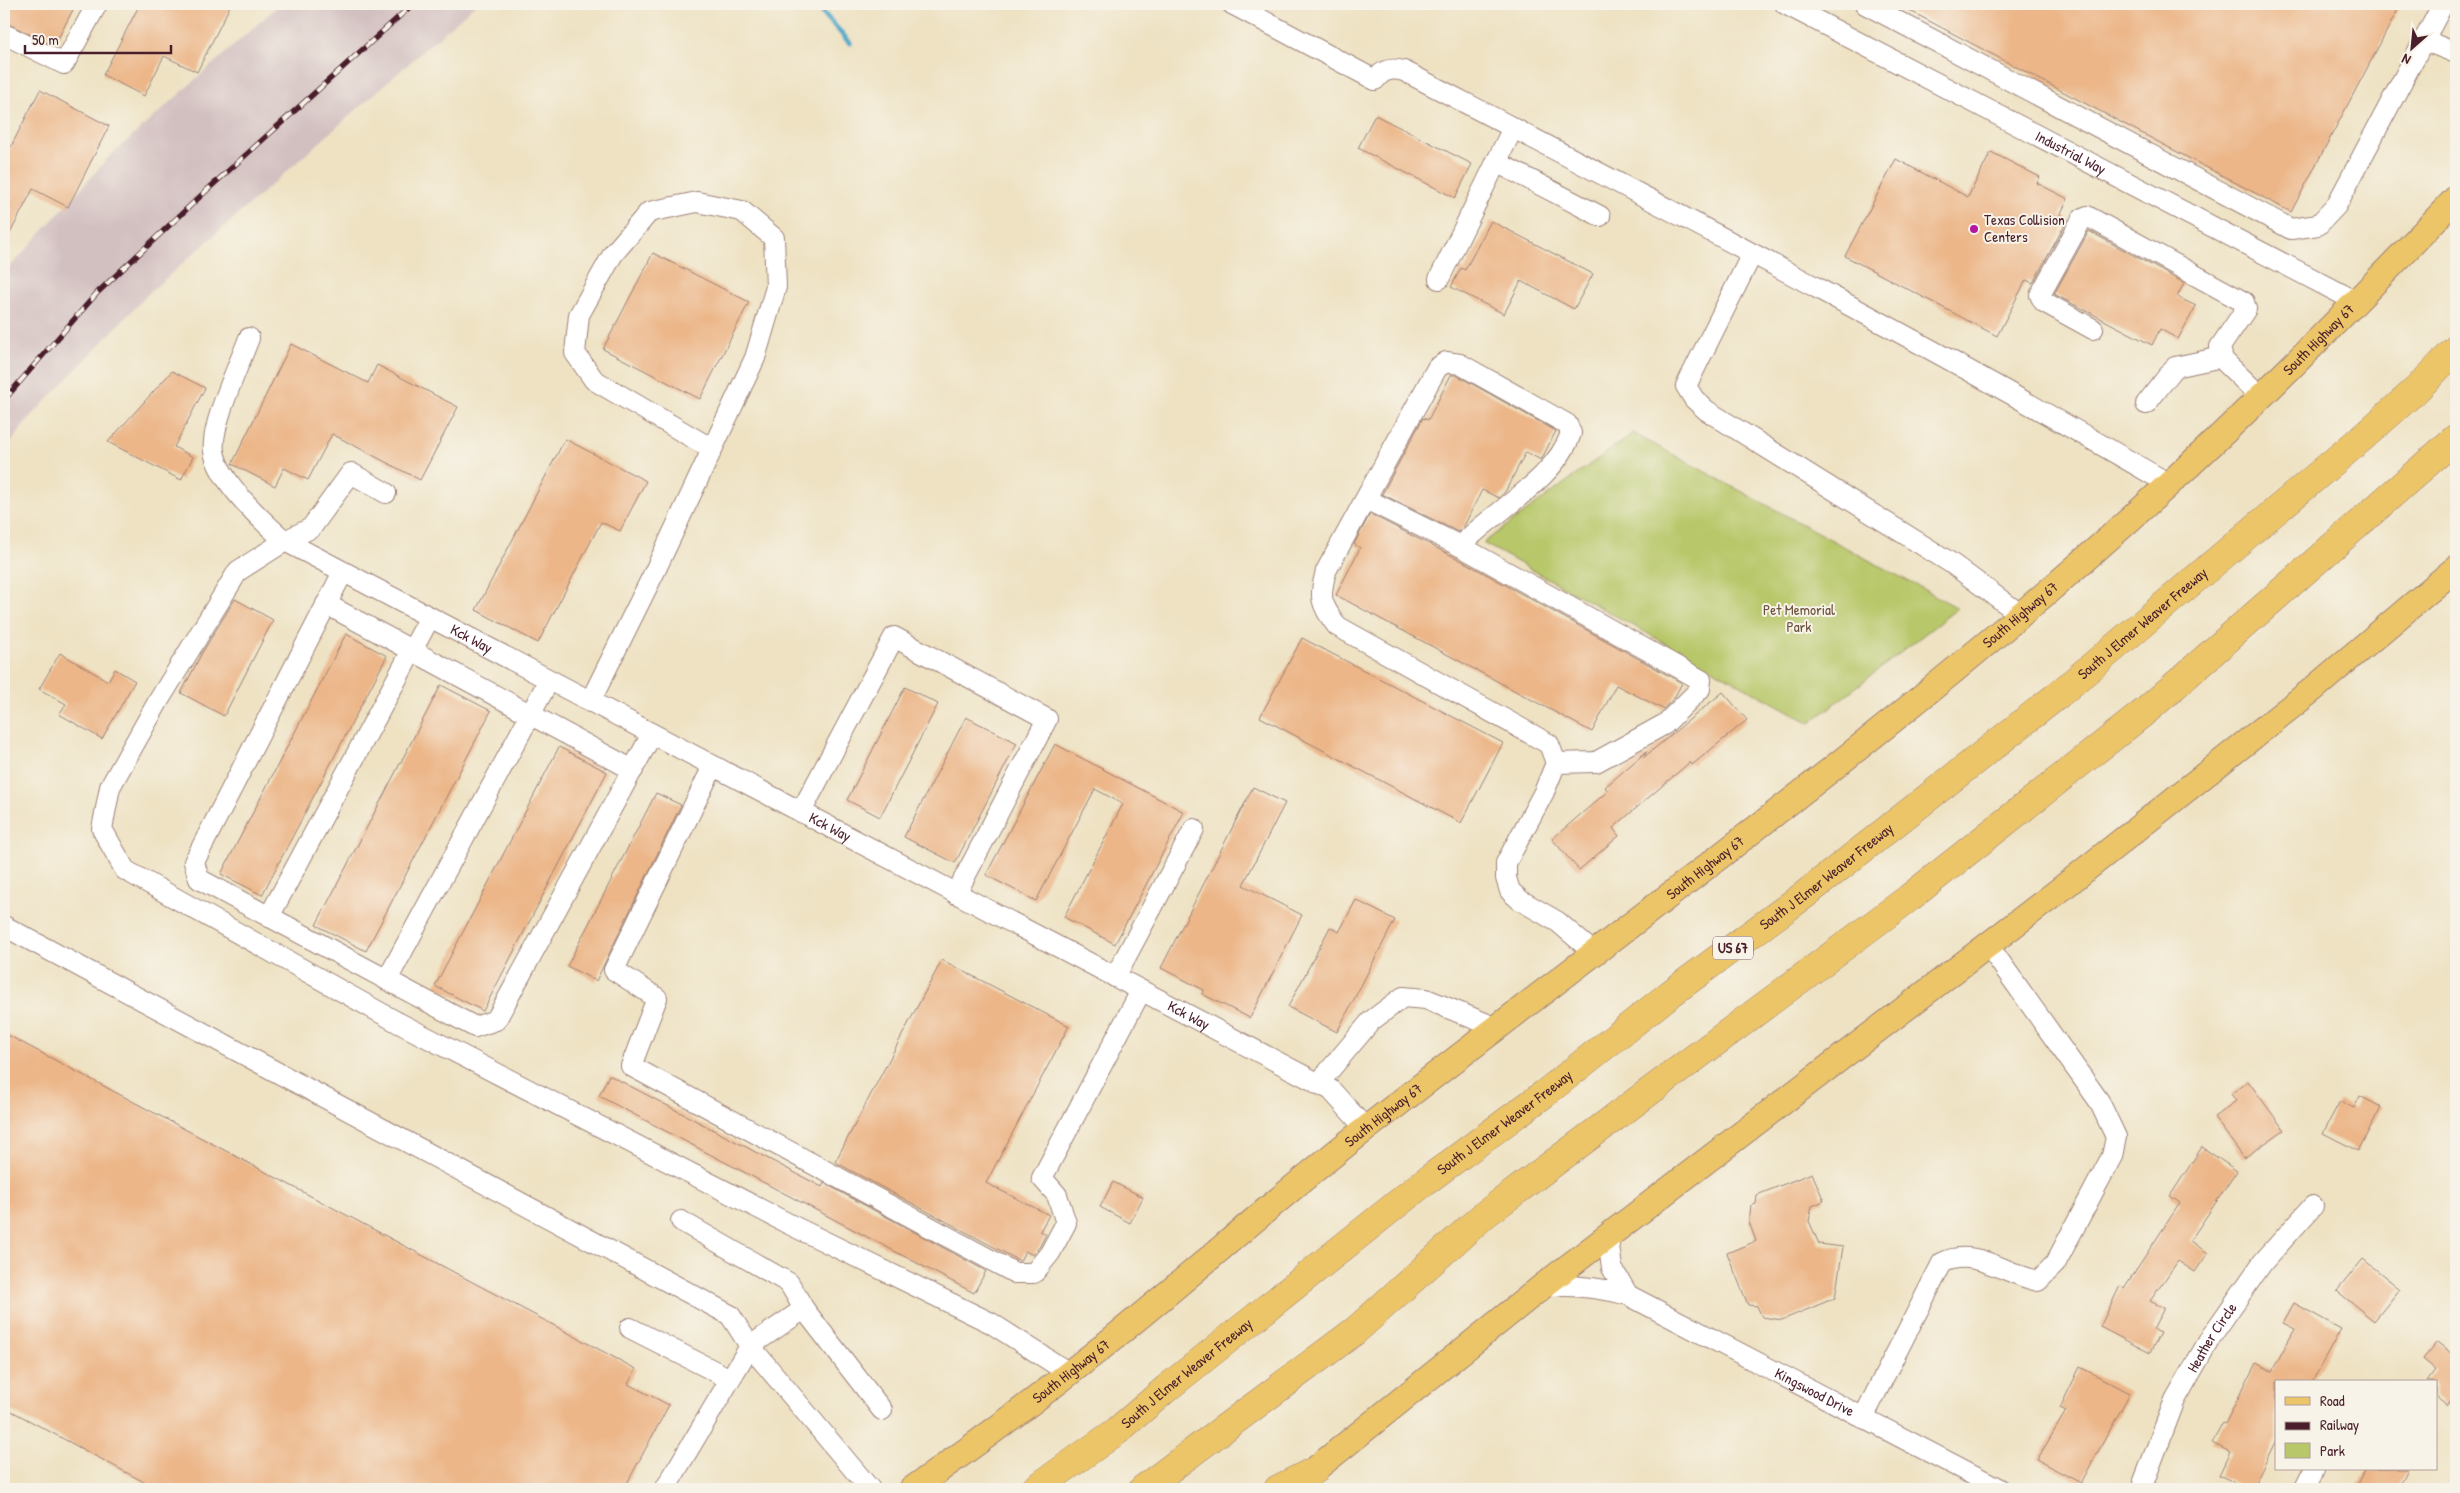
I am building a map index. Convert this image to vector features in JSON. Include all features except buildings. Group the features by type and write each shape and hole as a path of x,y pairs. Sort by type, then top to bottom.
{"highway":[{"path":"2417,389 2456,335"},
{"name":"South J Elmer Weaver Freeway","path":"1034,1489 1117,1431 1167,1388 1422,1184 1544,1094 1670,994 1804,896 2058,695 2243,540 2417,389 2456,349"},
{"path":"1143,1489 1355,1331 1484,1216 1909,898 2147,710 2456,438"},
{"path":"1278,1489 1314,1471"}],"main road":[{"name":"South Highway 67","path":"912,1489 962,1454 1069,1373 1366,1128 1735,844 2020,614 2170,484 2356,302 2456,198"},
{"path":"1290,1489 1543,1286 1988,945 2452,578"}],"street":[{"path":"4,34 64,64 97,4"},
{"path":"1232,4 1375,80 1381,73 1394,68 1404,71 2029,402 2170,484"},
{"name":"Industrial Way","path":"1785,4 2356,302"},
{"path":"1865,4 2291,229 2318,226 2336,206 2442,4"},
{"path":"2423,40 2456,53"},
{"path":"1439,279 1513,128"},
{"path":"1496,162 1600,216"},
{"path":"590,702 654,573 755,358 776,287 774,238 742,212 697,202 649,212 613,254 579,315 575,353 594,380 712,449"},
{"path":"2093,329 2044,302 2040,295 2082,219 2087,216 2244,302 2246,309 2220,347 2222,356 2260,396"},
{"path":"1752,254 1686,386 1694,400 1706,410 1951,563 2020,614"},
{"name":"Kck Way","path":"249,338 216,426 213,451 219,466 232,486 256,515 285,541 1331,1090 1366,1128"},
{"path":"2146,404 2175,367 2222,356"},
{"path":"1460,546 1476,530 1546,472 1568,441 1571,432 1567,424 1460,364 1446,362 1437,368 1326,571 1320,593 1323,607 1337,626 1549,744 1556,763 1544,792 1506,863 1506,878 1510,891 1520,900 1558,922 1594,953"},
{"path":"386,493 351,473 311,528 285,541 238,571 159,700 110,787 102,829 125,870 397,1022 787,1223 991,1323 1069,1373"},
{"path":"1366,499 1460,546 1701,680 1700,689 1665,724 1596,762 1556,763"},
{"path":"343,572 194,862 199,879 475,1027 496,1020 652,734"},
{"path":"326,604 531,713 633,770"},
{"path":"269,916 430,617"},
{"path":"801,812 894,637 1047,719 956,894"},
{"path":"387,980 549,680"},
{"path":"713,766 614,970 657,998 631,1066 1015,1273 1034,1272 1050,1253 1066,1223 1057,1194 1042,1178 1141,990"},
{"path":"1115,977 1194,828"},
{"path":"4,926 730,1315 750,1346 870,1489"},
{"path":"1863,1418 1942,1263 1953,1257 1977,1259 2025,1278 2038,1281 2055,1264 2112,1156 2116,1137 2099,1101 2063,1053 1988,945"},
{"path":"1318,1084 1371,1021 1403,997 1426,999 1497,1028"},
{"name":"Heather Circle","path":"2141,1489 2175,1400 2212,1335 2263,1262 2313,1206"},
{"path":"680,1221 789,1283 804,1309 882,1410"},
{"path":"1608,1238 1612,1268 1628,1295"},
{"name":"Kingswood Drive","path":"1543,1286 1574,1285 1600,1288 1628,1295 2000,1489"},
{"path":"665,1489 750,1346 804,1309"},
{"path":"630,1328 730,1379"},
{"path":"2304,1489 2314,1470"}],"shaded area":[{"path":"280,4 476,4 148,294 24,424 4,453 4,274 110,156"}],"green space":[{"name":"Pet Memorial Park","path":"1633,433 1958,608 1810,723 1483,543"}],"waterway":[{"path":"815,4 850,43"}],"railway":[{"path":"4,400 97,293 206,191 413,4"}],"place":[{"name":"Texas Collision Centers","path":"1974,229"}]}
